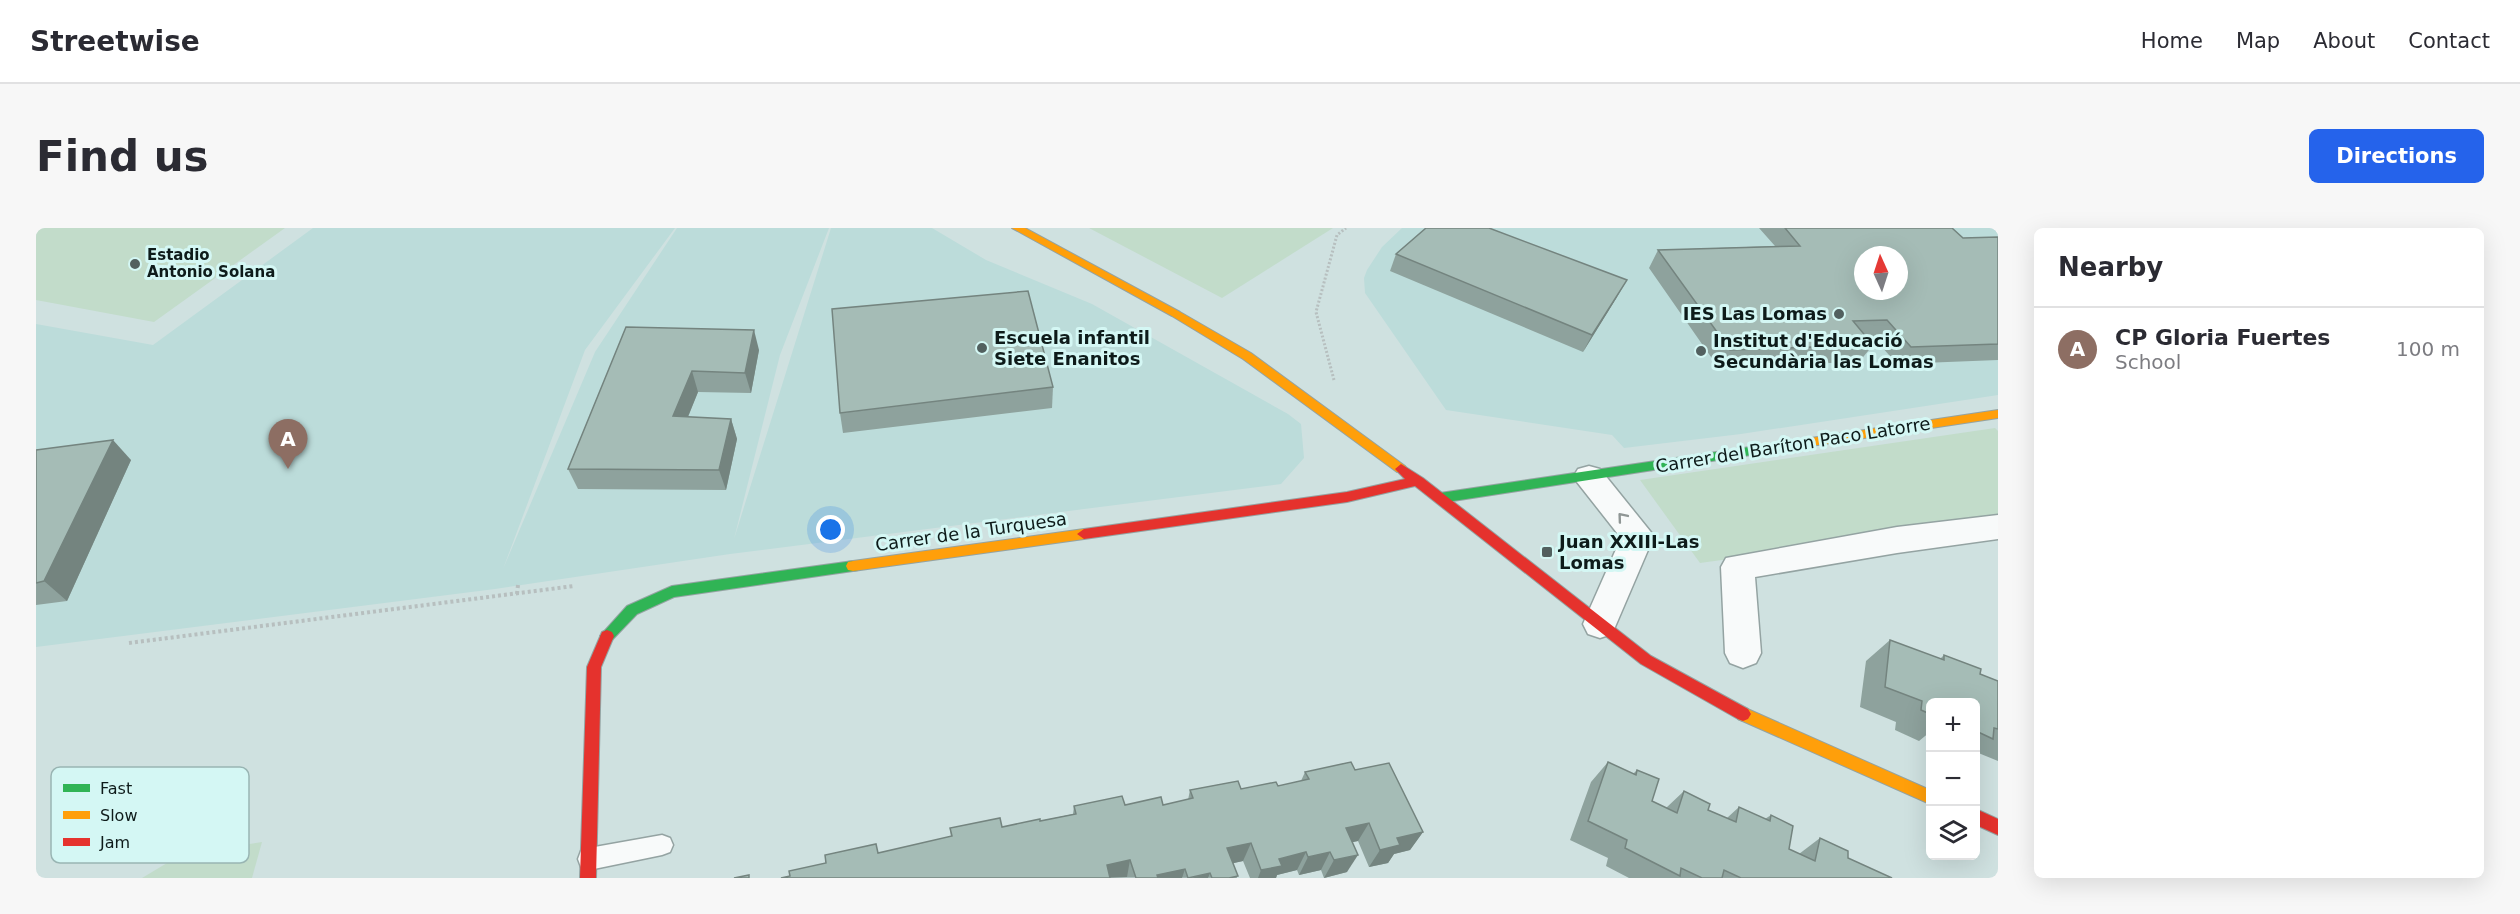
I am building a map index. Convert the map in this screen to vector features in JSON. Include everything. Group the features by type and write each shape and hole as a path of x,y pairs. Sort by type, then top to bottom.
{"street":[{"path":"1017,228 1247,356 1418,481 1646,660 1730,708 1926,795"},
{"name":"Carrer del Baríton Paco Latorre","path":"1440,498 1998,414"},
{"path":"1589,477 1638,536 1600,624"},
{"name":"Carrer de la Turquesa","path":"588,869 594,667 600,647 609,631 627,613 647,600 672,592 1355,496 1418,481"},
{"path":"1743,653 1738,567 1897,540 1998,526"},
{"path":"1980,819 1998,827"}],"lane":[{"path":"588,869 662,844"}],"path":[{"path":"1335,385 1316,312 1336,235 1346,228"},
{"path":"517,594 518,585"},
{"path":"129,643 574,586"}],"shaded area":[{"path":"313,228 675,228 585,350 503,569 595,352 677,228 829,228 780,355 734,539 831,228 932,228 986,260 1092,304 1288,414 1301,424 1304,458 1281,484 730,554 495,589 36,647 36,324 153,345"},
{"name":"Institut d'Educació Secundària las Lomas","path":"1402,228 1998,228 1998,395 1741,434 1624,448 1612,435 1446,410 1365,293 1364,278 1382,247"}],"green space":[{"name":"Estadio Antonio Solana","path":"36,228 285,228 154,322 36,300"},
{"path":"1089,228 1333,228 1222,298"},
{"path":"1995,428 1998,431 1998,522 1700,563 1640,480"},
{"path":"262,842 252,878 142,878 167,863 249,863 249,844"}],"building":[{"path":"1426,228 1489,228 1627,280 1592,335 1396,254"},
{"name":"IES Las Lomas","path":"1785,228 1952,228 1963,238 1998,237 1998,344 1911,347 1887,320 1853,321 1873,345 1730,350 1658,250 1800,246"},
{"path":"1028,291 1053,387 840,413 832,309"},
{"path":"626,327 754,330 745,373 692,371 673,416 731,419 719,470 568,469"},
{"path":"113,440 44,581 36,583 36,450"},
{"path":"1890,640 1944,660 1944,655 1981,669 1980,674 1998,681 1998,729 1994,728 1993,739 1980,733 1980,698 1926,698 1926,712 1921,710 1922,701 1885,687"},
{"path":"1351,762 1355,770 1389,763 1423,832 1397,838 1400,845 1380,850 1369,823 1346,828 1358,855 1334,860 1330,852 1308,857 1306,852 1279,859 1282,866 1261,870 1251,843 1227,848 1238,876 1229,878 1212,878 1210,873 1188,878 1185,869 1157,875 1158,878 1136,878 1130,860 1107,865 1110,878 781,878 790,876 789,871 826,863 825,855 876,844 878,853 952,836 950,828 1000,818 1002,827 1040,819 1040,821 1076,814 1074,806 1122,796 1125,805 1161,797 1163,805 1193,798 1190,790 1238,781 1241,789 1276,782 1278,786 1309,779 1305,772"},
{"path":"1608,762 1636,775 1637,770 1659,779 1652,801 1677,813 1684,791 1710,804 1708,810 1736,822 1739,807 1770,821 1771,815 1793,826 1789,849 1815,861 1820,838 1848,851 1848,858 1892,878 1741,878 1724,870 1722,878 1702,878 1681,868 1680,876 1625,848 1627,840 1588,821"}],"traffic: fast":[{"path":"1440,498 1811,442"},
{"path":"607,636 632,610 672,592 853,566"}],"traffic: slow":[{"path":"1017,228 1176,314 1247,356 1401,469"},
{"path":"1811,442 1998,414"},
{"path":"853,566 1084,534"},
{"path":"1743,714 1926,795"}],"traffic: jam":[{"path":"1401,469 1646,660 1743,714"},
{"path":"1084,534 1347,497 1418,481"},
{"path":"588,878 594,667 607,636"},
{"path":"1980,819 1998,827"}],"place":[{"name":"Estadio Antonio Solana","path":"135,264"},
{"name":"IES Las Lomas","path":"1839,314"},
{"name":"Escuela infantil Siete Enanitos","path":"982,348"},
{"name":"Institut d'Educació Secundària las Lomas","path":"1701,351"},
{"name":"CP Gloria Fuertes","path":"288,469"},
{"name":"Juan XXIII-Las Lomas","path":"1547,552"}]}
